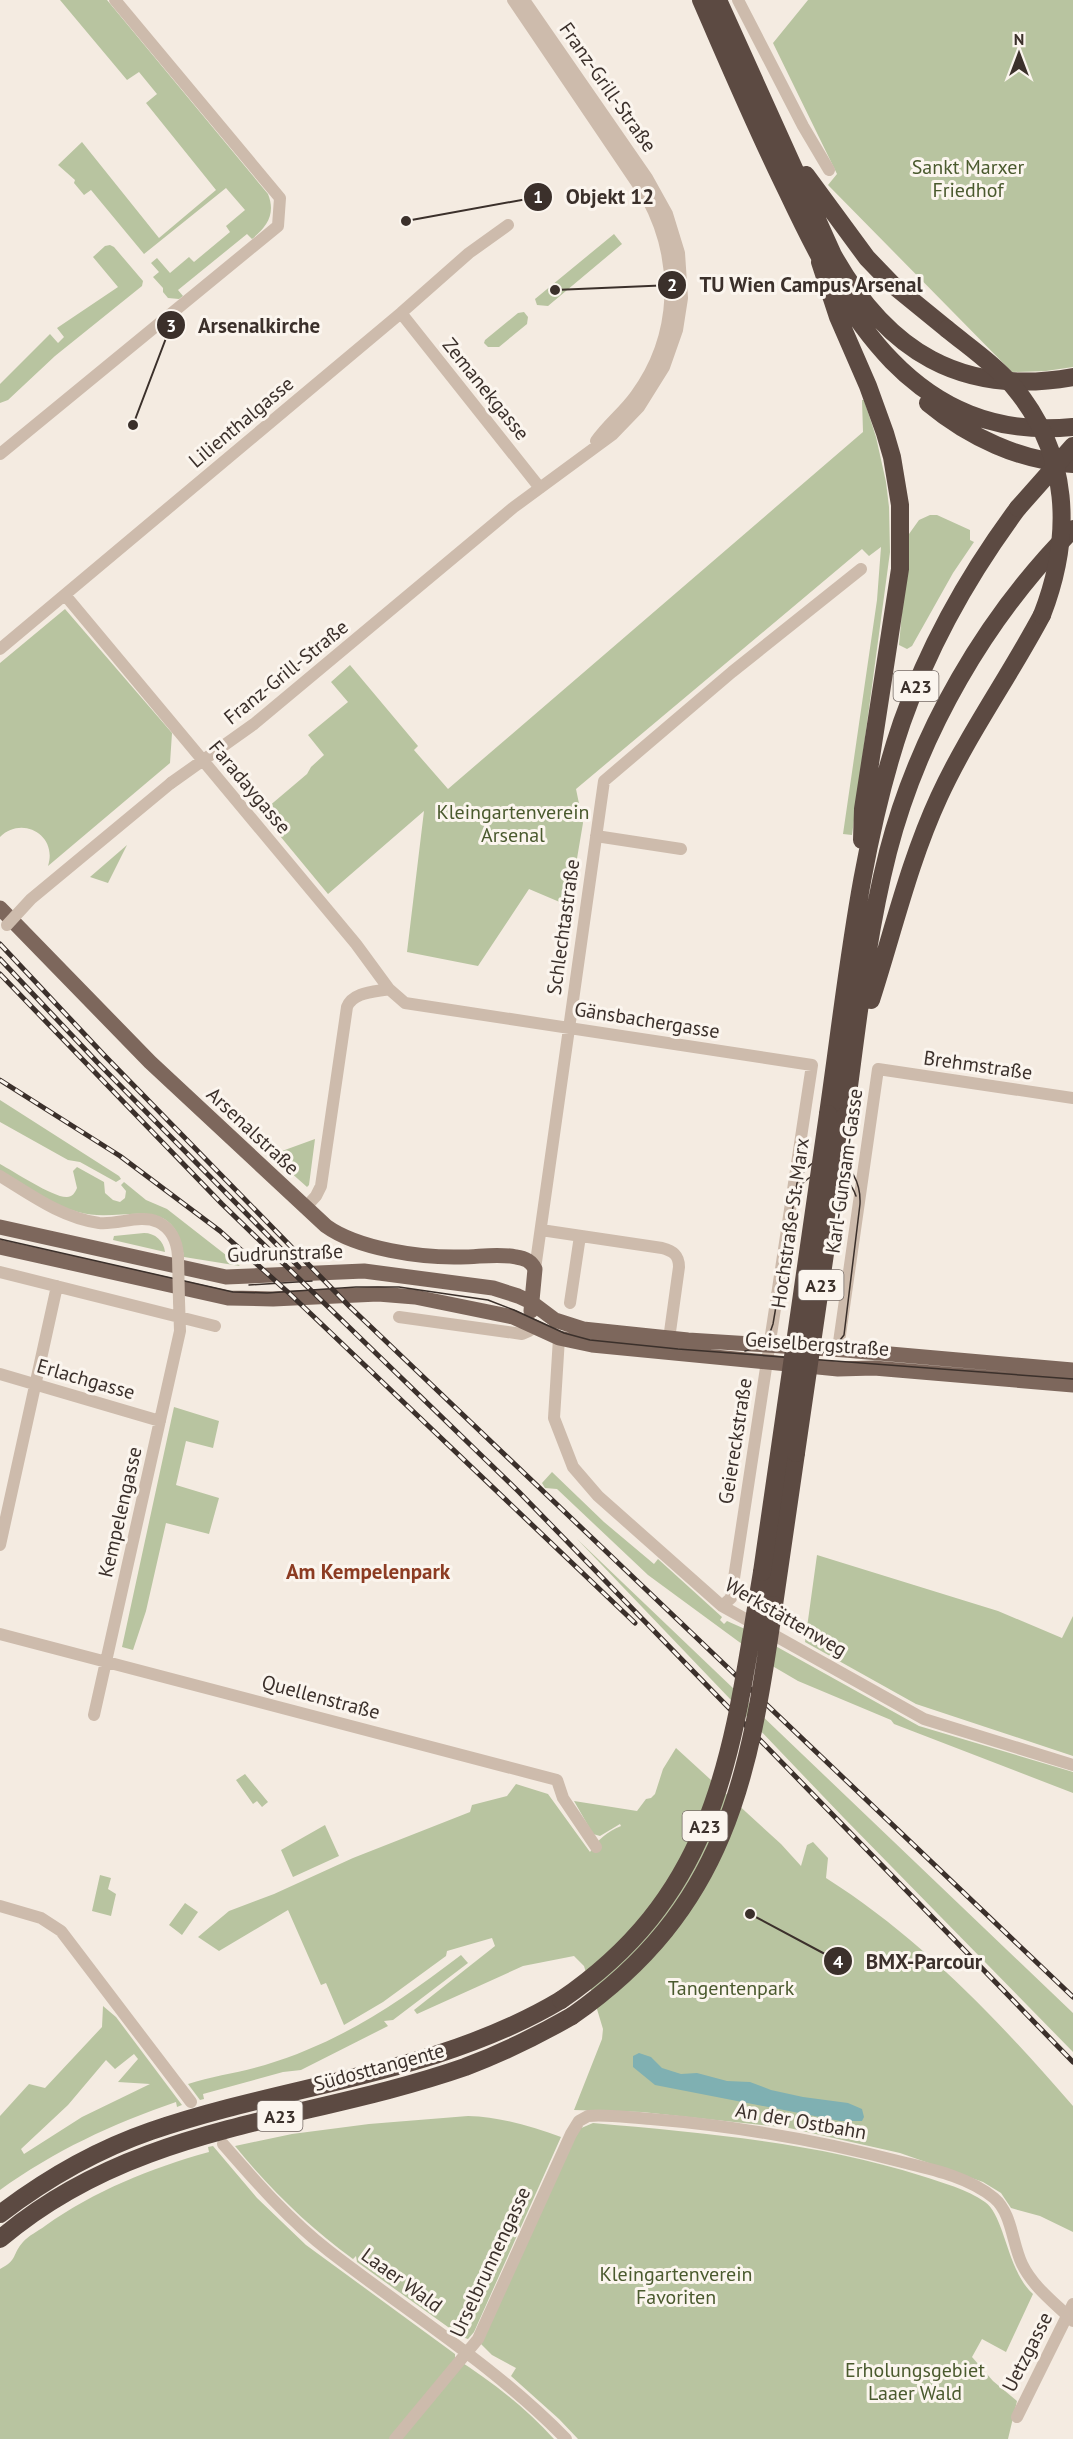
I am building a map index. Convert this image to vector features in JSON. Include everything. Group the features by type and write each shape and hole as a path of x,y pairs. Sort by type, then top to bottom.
{"highway":[{"path":"700,0 820,262 838,317 871,394 892,457 900,505 901,550 894,612 863,809 861,885"},
{"path":"717,0 833,255 846,278 879,321 899,339 944,366 993,380 1028,383 1073,377"},
{"path":"784,145 850,238 880,272 993,366 1012,386 1041,428 1055,462 1061,488 1064,530 1057,573 1042,615 960,755 922,836 854,1056"},
{"path":"820,262 852,312 920,396 972,434 992,444 1029,457 1073,464"},
{"path":"900,370 930,393 981,418 1027,428 1073,427"},
{"name":"Hochstraße St. Marx","path":"561,2000 610,1963 659,1909 674,1887 700,1839 719,1788 742,1694 758,1602 861,885 892,752 912,696 934,645 962,593 1000,532 1038,484 1073,446"},
{"name":"Hochstraße St. Marx","path":"572,2016 622,1978 675,1918 705,1872 717,1847 746,1765 768,1653 881,880 897,823 919,763 953,692 980,646 1027,581 1073,529"},
{"name":"Südosttangente","path":"0,2214 68,2168 143,2134 230,2108 426,2059 489,2036 561,2000"},
{"name":"Südosttangente","path":"0,2239 61,2195 133,2158 204,2135 392,2089 465,2067 524,2042 572,2016"}],"main road":[{"name":"Arsenalstraße","path":"0,908 150,1062 305,1208 333,1231 363,1245 441,1257 515,1256 528,1261 535,1269"},
{"name":"Gudrunstraße","path":"0,1227 220,1276 252,1278 379,1272 493,1288 531,1302 562,1331"},
{"path":"0,1247 228,1298 273,1299 401,1294 513,1317 562,1331"},
{"path":"531,1324 535,1269"},
{"name":"Geiselbergstraße","path":"562,1331 583,1329 669,1339 838,1349 1073,1370"},
{"name":"Geiselbergstraße","path":"562,1331 592,1345 844,1370 874,1368 1073,1385"}],"street":[{"path":"0,454 278,226 280,198 115,0"},
{"name":"Franz-Grill-Straße","path":"513,0 647,198 661,228 669,255 672,298 659,353 637,394 591,449"},
{"name":"Franz-Grill-Straße","path":"3,929 31,899 171,783 255,724 540,488 612,435 631,417 650,392 664,367 680,318 682,289 679,253 667,214 656,192 524,0"},
{"path":"738,0 803,126 829,170"},
{"name":"Lilienthalgasse","path":"0,649 465,257 507,225"},
{"name":"Zemanekgasse","path":"401,313 540,488"},
{"name":"Schlechtastraße","path":"535,1269 604,781 732,672 861,569"},
{"name":"Faradaygasse","path":"65,595 356,944 389,989 405,1003"},
{"path":"596,836 681,849"},
{"path":"305,1208 320,1189 347,1007 350,1000 356,996 389,989"},
{"name":"Gänsbachergasse","path":"405,1003 812,1065"},
{"name":"Geiereckstraße","path":"722,1606 730,1598 812,1065"},
{"name":"Brehmstraße","path":"878,1070 1073,1098"},
{"name":"Karl-Gunsam-Gasse","path":"838,1349 878,1070"},
{"name":"Kempelengasse","path":"0,1176 60,1212 76,1218 103,1223 139,1219 155,1221 166,1228 175,1239 178,1256 181,1317 94,1715"},
{"path":"541,1230 662,1248 676,1255 679,1267 669,1339"},
{"path":"570,1304 580,1236"},
{"path":"0,1272 215,1326"},
{"path":"0,1545 57,1286"},
{"path":"399,1317 522,1334 529,1331 531,1324"},
{"name":"Werkstättenweg","path":"562,1331 554,1418 573,1467 598,1496 722,1606 924,1719 1073,1765"},
{"name":"Erlachgasse","path":"0,1374 160,1421"},
{"name":"Quellenstraße","path":"0,1634 557,1780 563,1798 596,1846"},
{"path":"0,1906 41,1918 61,1931 191,2102"},
{"name":"An der Ostbahn","path":"582,2118 606,2116 678,2121 759,2132 858,2150 926,2168 970,2183 992,2197 1002,2207 1022,2265 1043,2292 1071,2314"},
{"name":"Urselbrunnengasse","path":"394,2439 469,2353 478,2339 571,2134 582,2118"},
{"name":"Laaer Wald","path":"223,2144 265,2192 328,2250 469,2353 546,2418 566,2439"},
{"name":"Uetzgasse","path":"1017,2417 1071,2314"}],"green space":[{"path":"60,0 107,0 268,194 271,208 269,220 262,230 252,239 247,234 178,290 183,296 179,299 168,298 163,292 163,288 153,277 159,272 151,263 157,258 170,273 189,257 194,262 230,232 226,226 245,210 226,188 144,254 91,190 84,195 74,183 75,180 58,165 82,142 159,238 216,190 146,103 157,94 139,72 127,80"},
{"name":"Sankt Marxer Friedhof","path":"808,0 1073,0 1073,367 1012,372 828,185 837,174 773,43"},
{"path":"614,234 622,244 548,306 537,305 535,299"},
{"path":"110,245 143,281 142,286 55,356 8,400 0,403 0,384 50,334 58,343 64,337 57,328 118,287 93,257 105,246"},
{"path":"524,312 528,317 527,324 499,347 488,347 484,343 518,313"},
{"name":"Kleingartenverein Arsenal","path":"862,400 864,400 876,437 886,482 890,552 852,835 843,834 877,600 881,547 869,556 862,549 576,789 583,823 569,906 529,889 478,966 407,952 424,811 328,894 261,813 307,774 324,755 308,735 348,702 331,682 350,665 418,746 414,750 448,789 863,432"},
{"path":"930,515 937,515 970,530 970,540 974,542 953,573 912,646 907,649 899,645 909,534 919,520"},
{"path":"65,609 172,733 170,763 48,866 50,855 48,845 36,832 27,828 18,828 0,837 0,663"},
{"path":"127,845 108,883 90,877"},
{"path":"0,1100 121,1179 116,1182 80,1162 68,1160 0,1122"},
{"path":"315,1139 309,1185 307,1187 271,1155"},
{"path":"0,1164 61,1196 69,1197 75,1192 77,1188 73,1171 77,1167 104,1182 105,1193 113,1200 120,1202 125,1198 126,1191 121,1185 124,1182 146,1200 167,1209 240,1266 184,1257 179,1236 170,1223 158,1216 95,1215 58,1205 0,1172"},
{"path":"144,1233 158,1238 165,1252 113,1240 114,1236"},
{"path":"174,1407 219,1421 213,1448 186,1441 176,1485 219,1498 209,1534 166,1523 146,1611 133,1650 122,1647"},
{"path":"552,1472 604,1522 654,1564 658,1559 722,1617 720,1620 724,1624 727,1621 745,1629 919,1726 1073,1772 1073,1793 894,1724 891,1720 798,1681 769,1664 648,1575 557,1489 545,1488 542,1483"},
{"path":"577,1539 1073,2013 1073,2052 843,1817"},
{"path":"817,1555 998,1611 1062,1638 1073,1616 1073,1756 916,1704 805,1642"},
{"name":"Tangentenpark","path":"676,1748 781,1844 801,1866 807,1845 813,1842 828,1858 826,1878 861,1902 927,1954 1017,2043 1073,2106 1073,2232 1040,2216 1011,2208 1001,2193 983,2182 900,2153 789,2128 642,2112 574,2110 602,2039 603,2029 584,1966 574,1956 523,1966 417,2014 414,2010 495,1946 492,1938 447,1951 446,1956 383,2002 344,2025 326,1983 321,1985 288,1910 219,1951 198,1937 229,1911 274,1894 353,1858 470,1812 472,1805 507,1796 516,1784 548,1794 590,1852 603,1836 621,1826 620,1824 600,1836 593,1834 574,1801 637,1811 646,1799 655,1794 663,1769"},
{"path":"245,1774 268,1802 262,1807 257,1801 253,1804 236,1780"},
{"path":"325,1825 339,1856 293,1877 281,1850"},
{"path":"100,1875 111,1878 108,1889 116,1894 111,1916 92,1911"},
{"path":"185,1903 198,1912 182,1935 169,1925"},
{"path":"461,1955 468,1963 393,2020 384,2021 388,2026 301,2070 283,2072 203,2094 204,2099 200,2100 188,2084 265,2065 319,2045 391,2005"},
{"path":"103,2006 116,2017 182,2105 177,2107 176,2102 106,2129 41,2163 0,2190 0,2116 29,2084 45,2088 102,2027","holes":["134,2054 138,2059 118,2082 150,2084 82,2117 24,2154 21,2149 68,2105 106,2060 115,2069"]},
{"path":"468,2116 515,2123 561,2137 474,2332 468,2339 357,2262 356,2256 353,2259 321,2234 276,2192 235,2146 292,2134 369,2124"},
{"name":"Kleingartenverein Favoriten","path":"593,2123 759,2140 841,2155 922,2176 971,2193 985,2202 997,2219 1017,2272 1033,2294 1006,2352 982,2339 972,2357 993,2381 1017,2401 1008,2439 578,2439 511,2376 516,2368 492,2355 481,2344 579,2129"},
{"path":"213,2146 257,2198 306,2245 455,2354 455,2358 532,2416 554,2439 0,2439 0,2269 12,2260 28,2238 83,2202 145,2173 209,2152 208,2147"}],"water":[{"path":"639,2053 651,2057 662,2068 681,2074 697,2073 727,2081 750,2082 771,2090 803,2097 848,2103 862,2109 864,2117 862,2121 840,2121 655,2085 633,2067 633,2056"}],"tram line":[{"path":"745,1351 763,1342 773,1324 797,1183 806,1169 816,1161 826,1158 837,1160 854,1176 859,1188 860,1204 844,1335 833,1349 819,1354"},
{"path":"798,1189 813,1176 830,1173 845,1180 852,1187 856,1196"},
{"path":"0,1239 233,1292 267,1293 356,1287 399,1287 488,1300 564,1333 590,1340 678,1349 1073,1379"},
{"path":"249,1285 312,1281"}],"railway":[{"path":"0,944 104,1055 350,1307 1073,1997"},
{"path":"0,959 97,1062 299,1267"},
{"path":"0,974 222,1204 519,1492 1073,2062"},
{"path":"0,1080 120,1156 220,1231 290,1294 635,1623"}],"place":[{"name":"Objekt 12","path":"406,221"},
{"name":"TU Wien Campus Arsenal","path":"555,290"},
{"name":"Arsenalkirche","path":"133,425"},
{"name":"BMX-Parcour","path":"750,1914"}],"district":[{"name":"Am Kempelenpark","path":"368,1571"}],"park label":[{"name":"Erholungsgebiet Laaer Wald","path":"915,2382"}]}
